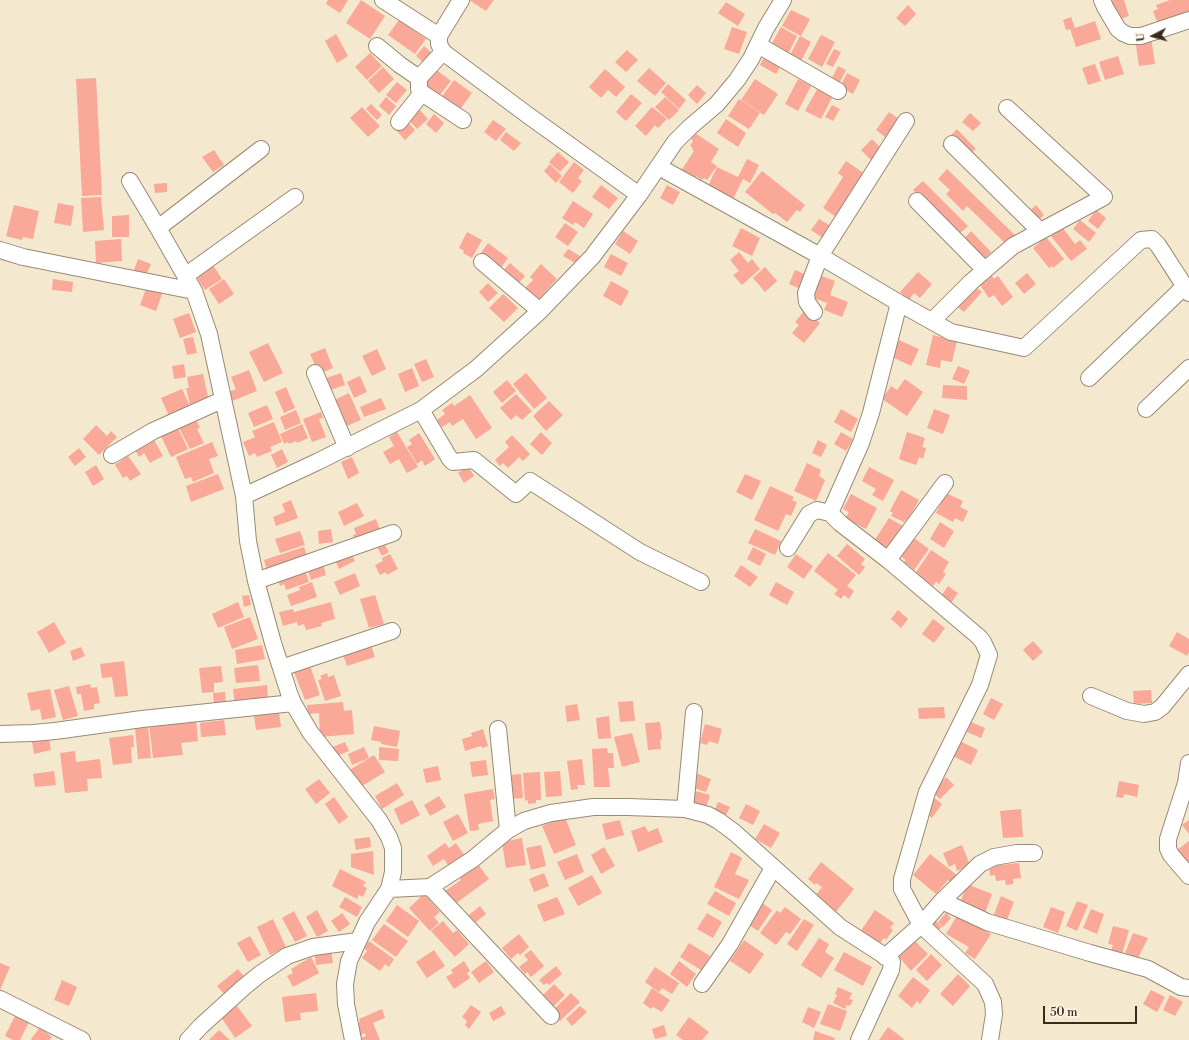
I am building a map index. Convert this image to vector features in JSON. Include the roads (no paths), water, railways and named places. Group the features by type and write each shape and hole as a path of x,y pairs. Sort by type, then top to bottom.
{"street":[{"path":"383,0 439,36"},
{"path":"461,0 439,36 439,44 443,52 639,195"},
{"path":"244,496 347,448 420,410 472,373 540,311 592,257 639,195 675,142 717,104 737,80 751,59 766,28 783,0"},
{"path":"1102,0 1118,29 1130,36 1141,36 1189,20"},
{"path":"758,45 838,91"},
{"path":"377,46 400,65 421,86 463,120"},
{"path":"399,122 443,52"},
{"path":"932,321 1012,246 1104,197 1007,108"},
{"path":"814,312 807,302 806,293 820,256 906,121"},
{"path":"952,144 1040,231"},
{"path":"158,228 261,149"},
{"path":"659,166 820,256 951,332 1024,348 1141,240 1152,239 1158,245 1187,290 1089,378"},
{"path":"130,181 194,291 209,334 222,400 244,496 248,541 256,581 281,668 293,703 310,732 379,820 389,837 393,848 393,872 389,888 367,922 358,941 350,961 345,984 346,1004 353,1040"},
{"path":"185,276 295,197"},
{"path":"917,200 985,270"},
{"path":"0,250 23,257 194,291"},
{"path":"482,262 540,311"},
{"path":"830,513 861,443 871,413 899,303"},
{"path":"1146,409 1189,368"},
{"path":"315,373 347,448"},
{"path":"112,456 153,431 222,400"},
{"path":"420,410 450,459 454,462 474,460 516,494 530,481 640,552 701,582"},
{"path":"888,560 945,483"},
{"path":"788,548 809,514 816,510 830,513 840,523 888,560 979,637 989,655 980,685 927,792 902,879 902,889 921,925 985,984 993,1002 994,1014 990,1040"},
{"path":"256,581 393,533"},
{"path":"281,668 392,631"},
{"path":"1091,696 1127,711 1144,714 1155,712 1162,707 1189,674"},
{"path":"0,734 55,731 142,719 293,703"},
{"path":"685,809 694,712"},
{"path":"498,729 508,830"},
{"path":"1189,763 1187,785 1168,839 1168,849 1171,855 1189,876"},
{"path":"389,888 430,887 473,859 508,830 524,821 538,816 593,807 685,809 708,815 735,833 840,927 891,960 892,966 859,1040"},
{"path":"885,956 921,925 942,901 980,864 994,857 1017,853 1034,853"},
{"path":"702,984 730,944 773,868"},
{"path":"430,887 551,1016"},
{"path":"942,901 987,922 1148,969 1181,987 1189,988"},
{"path":"188,1040 201,1026 244,987 287,956 313,947 358,941"},
{"path":"0,999 82,1040"}]}
